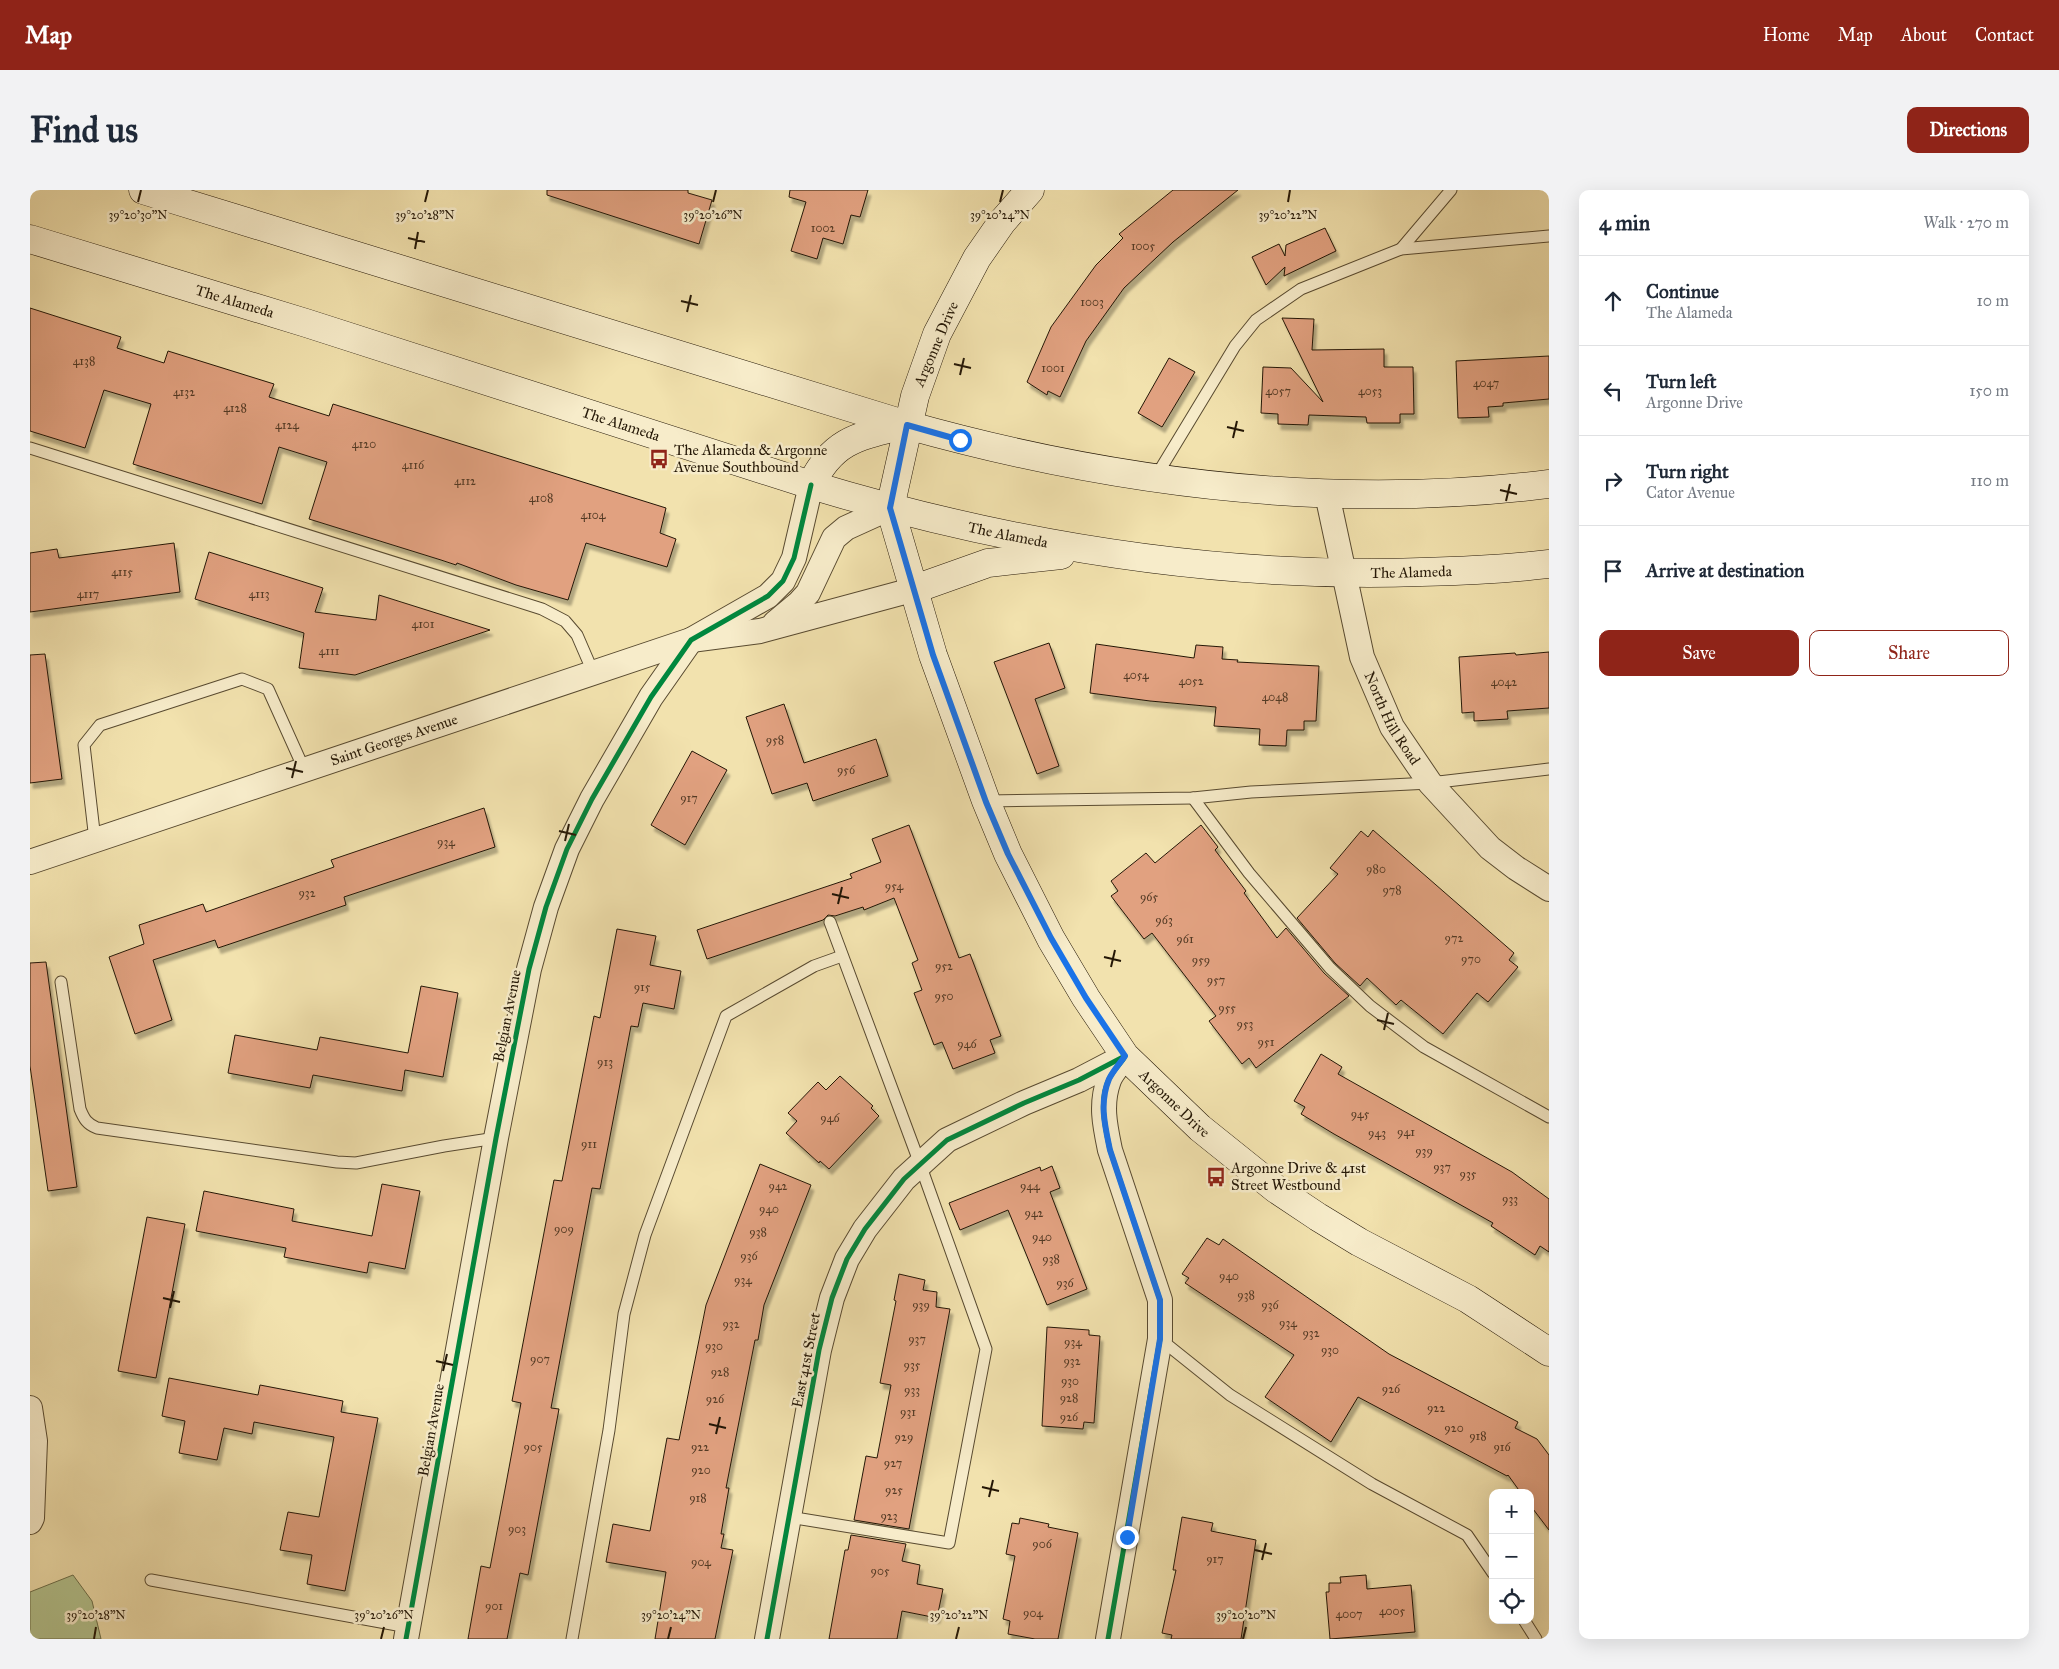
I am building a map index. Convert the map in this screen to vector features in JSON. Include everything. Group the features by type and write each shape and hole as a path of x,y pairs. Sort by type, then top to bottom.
{"main road":[{"path":"143,190 907,425 955,439 1025,454 1155,479 1255,491 1327,494 1450,493 1549,484"},
{"name":"Argonne Drive","path":"1030,190 1002,222 977,258 937,334 925,363 907,425 890,508 912,590 933,655 986,802 1008,854 1051,938 1086,998 1125,1056 1200,1128 1276,1189 1359,1242 1468,1299 1549,1352"},
{"name":"The Alameda","path":"30,239 297,320 811,484 890,508 995,533 1101,552 1212,567 1343,573 1471,570 1549,564"},
{"path":"811,484 818,470 829,456 840,447 861,436 907,425"},
{"path":"912,590 988,563 1101,552"}],"street":[{"name":"Belgian Avenue","path":"407,1633 496,1138 529,969 546,907 567,849 619,752 652,697 691,640 768,596 783,581 794,558 811,484"},
{"name":"North Hill Road","path":"1327,494 1362,657 1392,726 1430,783 1490,848 1516,868 1549,889"},
{"name":"Saint Georges Avenue","path":"760,631 778,622 800,603 808,593 834,538 846,528 890,508"},
{"name":"Saint Georges Avenue","path":"30,862 691,640 760,631 912,590"},
{"name":"East 41st Street","path":"767,1639 820,1350 832,1298 847,1259 864,1229 904,1179 947,1140 1024,1103 1079,1080 1125,1056"},
{"path":"1108,1639 1160,1339 1160,1300 1110,1150 1105,1126 1103,1105 1109,1079 1125,1056"},
{"path":"30,1408 35,1441 32,1518 30,1522"}],"lane":[{"path":"1401,249 1451,190"},
{"path":"1155,479 1234,346 1256,320 1301,289 1401,249 1549,236"},
{"path":"30,448 542,609 565,622 577,636 593,672"},
{"path":"95,840 84,745 100,725 242,679 268,689 304,769"},
{"path":"986,802 1193,798 1251,792 1430,783 1549,769"},
{"path":"1193,798 1249,873 1330,968 1370,1006 1424,1047 1549,1117"},
{"path":"789,1517 949,1543 986,1350 920,1164 830,922"},
{"path":"572,1639 609,1430 624,1314 645,1235 726,1016 814,966 842,956"},
{"path":"60,982 80,1109 83,1118 97,1128 337,1162 356,1163 496,1138"},
{"path":"1160,1339 1230,1395 1372,1484 1467,1534 1489,1567"},
{"path":"151,1580 407,1633"},
{"path":"1527,1624 1536,1639"}],"green space":[{"path":"73,1575 92,1601 101,1639 30,1639 30,1592"}],"building":[{"path":"547,190 688,190 688,193 712,200 699,244 547,195"},
{"path":"790,190 868,190 860,217 851,215 843,244 823,238 817,259 791,251 806,202 789,197"},
{"path":"1173,190 1238,190 1173,242 1124,288 1086,341 1060,397 1048,391 1047,395 1027,382 1051,327 1096,265 1123,238 1119,234"},
{"path":"1325,228 1336,251 1284,276 1285,267 1266,285 1252,257 1279,244 1285,256 1286,245"},
{"path":"30,308 121,337 117,348 164,363 168,351 274,384 269,397 329,416 333,404 666,508 660,533 676,539 667,567 586,543 568,600 516,585 457,563 456,565 309,519 327,462 279,447 262,504 133,464 151,404 104,390 85,448 30,431"},
{"path":"1282,318 1314,319 1312,350 1384,349 1384,367 1413,367 1414,414 1400,414 1400,423 1367,423 1366,417 1309,415 1308,425 1278,424 1278,414 1261,413 1263,367 1291,368 1323,402"},
{"path":"1549,356 1549,399 1503,403 1503,406 1488,407 1489,417 1458,418 1456,361"},
{"path":"1169,358 1195,372 1162,427 1138,413"},
{"path":"174,543 180,592 30,612 30,553 57,549 59,558"},
{"path":"209,552 323,588 315,612 376,620 379,595 490,630 355,675 299,668 304,633 195,599"},
{"path":"1049,643 1065,688 1035,699 1059,766 1037,774 994,662"},
{"path":"1096,644 1194,658 1196,645 1223,647 1222,659 1238,660 1237,662 1319,666 1316,721 1304,721 1304,730 1287,730 1286,746 1259,745 1260,729 1214,726 1216,707 1090,693"},
{"path":"1549,652 1549,708 1507,711 1508,719 1474,721 1474,712 1462,713 1459,657"},
{"path":"45,654 62,779 30,783 30,655"},
{"path":"784,704 804,763 876,739 888,776 813,801 807,783 772,794 746,717"},
{"path":"692,751 727,770 685,845 651,825"},
{"path":"484,808 495,847 344,897 346,905 218,948 215,940 153,960 172,1020 135,1034 109,957 144,944 139,925 203,904 206,912 334,867 331,860"},
{"path":"909,825 959,958 970,954 1001,1036 990,1040 995,1053 953,1069 942,1042 934,1045 914,993 922,990 912,963 918,960 894,898 864,910 863,907 835,916 828,915 823,920 707,959 697,930 852,878 850,874 881,862 872,839"},
{"path":"1201,825 1218,847 1215,850 1246,891 1244,893 1277,938 1286,928 1324,973 1349,996 1256,1068 1249,1058 1242,1064 1209,1021 1216,1016 1152,933 1144,939 1111,896 1118,891 1111,881 1146,853 1155,863"},
{"path":"1373,830 1514,953 1509,960 1518,967 1488,1002 1477,993 1443,1034 1401,1000 1396,1005 1367,978 1360,986 1335,963 1297,918 1338,874 1330,868 1361,831 1368,837"},
{"path":"617,929 656,936 650,965 681,971 674,1009 643,1003 638,1027 631,1026 600,1189 592,1188 551,1408 559,1409 528,1575 520,1573 507,1639 468,1639 481,1566 490,1568 506,1484 521,1403 512,1401 554,1180 562,1181 594,1016 600,1018"},
{"path":"46,962 77,1187 48,1191 30,1066 30,963"},
{"path":"421,986 458,993 443,1077 405,1070 402,1091 313,1075 310,1088 228,1073 235,1035 317,1050 320,1037 408,1053"},
{"path":"1321,1054 1342,1067 1338,1074 1512,1172 1549,1199 1549,1252 1540,1246 1535,1255 1491,1226 1493,1223 1301,1114 1305,1107 1294,1101"},
{"path":"840,1076 873,1106 871,1108 879,1116 829,1169 820,1161 819,1163 786,1133 797,1121 788,1113 818,1082 826,1090"},
{"path":"760,1164 811,1185 764,1305 758,1340 755,1340 726,1488 729,1488 721,1534 724,1534 721,1548 733,1550 715,1639 655,1639 666,1572 606,1562 613,1524 650,1531 667,1438 679,1440 706,1305"},
{"path":"1052,1166 1060,1188 1050,1192 1087,1289 1047,1305 1008,1210 960,1230 949,1203 1040,1167 1041,1171"},
{"path":"382,1184 420,1191 405,1269 369,1262 367,1273 284,1257 286,1248 196,1231 204,1191 294,1209 292,1221 372,1236"},
{"path":"147,1217 185,1224 156,1378 118,1371"},
{"path":"1207,1238 1219,1245 1223,1239 1389,1354 1518,1422 1515,1428 1537,1439 1549,1455 1549,1530 1534,1510 1534,1489 1518,1489 1508,1475 1358,1397 1331,1442 1265,1397 1294,1355 1185,1283 1189,1278 1182,1274"},
{"path":"899,1274 925,1280 923,1290 937,1292 936,1307 950,1309 909,1529 854,1520 866,1456 877,1458 891,1385 880,1383 896,1301 894,1300"},
{"path":"1047,1327 1089,1330 1089,1335 1100,1336 1094,1423 1084,1422 1083,1429 1042,1426"},
{"path":"169,1378 258,1395 260,1385 343,1401 341,1412 378,1418 345,1591 307,1584 312,1555 280,1550 288,1512 319,1517 334,1437 254,1422 252,1434 224,1428 217,1460 179,1453 185,1421 162,1416"},
{"path":"1182,1517 1213,1523 1211,1531 1256,1540 1241,1639 1171,1639 1172,1635 1162,1633 1176,1570 1173,1570"},
{"path":"1020,1518 1049,1524 1048,1527 1078,1533 1058,1639 1035,1639 1008,1634 1010,1621 1003,1619 1015,1556 1006,1554 1012,1523 1019,1524"},
{"path":"851,1535 906,1544 902,1561 920,1565 917,1584 943,1589 937,1618 902,1611 897,1639 829,1639 845,1550 848,1550"},
{"path":"1366,1575 1367,1589 1411,1585 1415,1632 1330,1639 1326,1592 1329,1592 1329,1583 1341,1583 1340,1577"}],"cycle path":[{"path":"406,1639 496,1138 529,969 546,907 567,849 592,799 651,697 691,640 768,596 783,581 794,558 811,485"},
{"path":"767,1639 819,1350 832,1298 847,1259 865,1229 904,1179 947,1140 1024,1103 1079,1080 1125,1056"},
{"path":"1108,1639 1160,1339 1160,1300 1110,1150 1105,1123 1103,1104 1106,1086 1124,1058"}],"place":[{"name":"The Alameda & Argonne Avenue Southbound","path":"659,459"},
{"name":"Argonne Drive & 41st Street Westbound","path":"1216,1177"}],"route":[{"path":"960,440 907,425 890,508 912,590 933,655 986,802 1008,854 1051,938 1086,998 1125,1056 1109,1079 1103,1105 1105,1126 1110,1150 1160,1300 1160,1339 1153,1390 1127,1537"}]}
